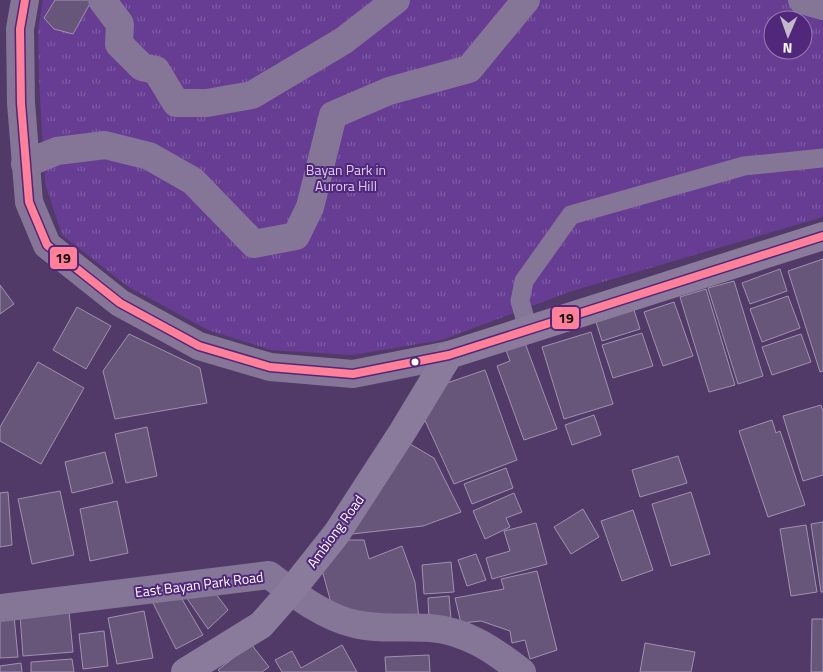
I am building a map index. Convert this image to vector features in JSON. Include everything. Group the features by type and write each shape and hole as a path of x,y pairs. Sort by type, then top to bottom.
{"main road":[{"path":"449,355 528,328 823,236"},
{"name":"Ambiong Road","path":"185,672 261,625 291,591 337,532 403,431 449,355"}],"street":[{"path":"25,0 20,29 21,103 25,164 29,202 47,246 120,304 199,346 270,368 353,374 449,355"},
{"path":"102,0 120,24 119,44 142,67 156,70 176,103 207,103 252,95 343,41 396,0"},
{"path":"25,164 57,151 105,145 149,156 193,181 254,244 296,236 310,207 333,115 389,91 468,69 526,0"},
{"path":"802,0 823,6"},
{"name":"East Bayan Park Road","path":"0,608 269,575 291,591 333,615 355,624 431,628 456,632 494,650 522,672"}],"lane":[{"path":"528,328 520,301 524,281 570,215 744,166 823,158"}],"green space":[{"name":"Bayan Park in Aurora Hill","path":"43,0 823,0 823,217 569,292 442,340 353,355 271,350 208,330 127,286 62,235 45,183 38,30"}],"building":[{"path":"55,0 92,0 73,34 54,29 44,18"},
{"path":"823,259 823,371 820,372 788,271"},
{"path":"780,269 787,291 750,304 742,283"},
{"path":"734,281 763,376 738,384 708,288"},
{"path":"0,285 14,304 0,314"},
{"path":"706,289 735,385 709,392 680,297"},
{"path":"788,296 800,328 762,342 750,309"},
{"path":"674,302 693,356 663,366 644,312"},
{"path":"77,307 111,326 86,369 53,350"},
{"path":"634,310 640,329 602,341 596,322"},
{"path":"591,332 613,404 564,419 542,347"},
{"path":"642,333 653,366 613,378 602,345"},
{"path":"129,334 200,368 207,403 115,419 103,371"},
{"path":"801,334 811,362 772,375 762,347"},
{"path":"522,335 557,429 524,440 497,366 510,361 503,342"},
{"path":"38,362 84,388 41,464 0,441 0,427"},
{"path":"485,370 517,460 454,484 423,416 444,384"},
{"path":"821,405 823,412 823,475 803,481 783,416"},
{"path":"594,415 601,435 572,445 565,425"},
{"path":"772,420 776,433 780,431 805,505 768,517 739,431"},
{"path":"147,427 157,476 126,483 115,434"},
{"path":"405,441 434,458 461,512 423,526 352,534"},
{"path":"105,452 113,483 72,493 65,462"},
{"path":"678,456 687,483 640,497 632,470"},
{"path":"506,468 513,488 472,504 464,484"},
{"path":"60,491 74,555 32,564 18,499"},
{"path":"8,492 12,545 0,547 0,493"},
{"path":"691,492 710,554 671,566 652,504"},
{"path":"514,493 522,512 506,518 510,527 485,539 473,511"},
{"path":"117,501 128,553 90,561 80,509"},
{"path":"583,509 599,537 571,554 554,527"},
{"path":"633,510 653,570 622,581 601,521"},
{"path":"823,522 823,592 821,592 811,524"},
{"path":"536,523 547,564 492,579 486,558 510,551 504,531"},
{"path":"806,525 817,592 791,596 780,529"},
{"path":"346,540 364,540 369,559 402,546 415,582 419,619 334,614 321,566"},
{"path":"476,554 486,580 467,586 458,560"},
{"path":"451,562 454,592 424,594 422,565"},
{"path":"537,571 557,650 530,659 525,640 512,643 510,631 481,621 461,623 455,598 504,589 501,579"},
{"path":"213,590 228,610 208,629 184,594"},
{"path":"179,594 203,635 176,649 150,597"},
{"path":"449,596 451,619 429,621 428,598"},
{"path":"69,611 73,652 23,656 20,615"},
{"path":"144,611 153,658 117,664 108,618"},
{"path":"14,616 18,657 0,658 0,617"},
{"path":"812,619 823,619 823,672 811,672"},
{"path":"104,631 108,666 83,669 79,634"},
{"path":"645,643 695,652 691,672 640,672"},
{"path":"251,644 269,667 262,672 220,672 218,670"},
{"path":"342,645 357,672 282,672 275,660 292,651 301,668"},
{"path":"429,655 430,672 386,672 385,657"},
{"path":"72,659 74,672 31,672 31,662"},
{"path":"21,663 22,672 0,672 0,666"}],"transit line":[{"name":"19","path":"25,0 20,29 21,103 29,202 47,245 120,303 199,346 270,367 353,374 449,355 823,236"}]}
